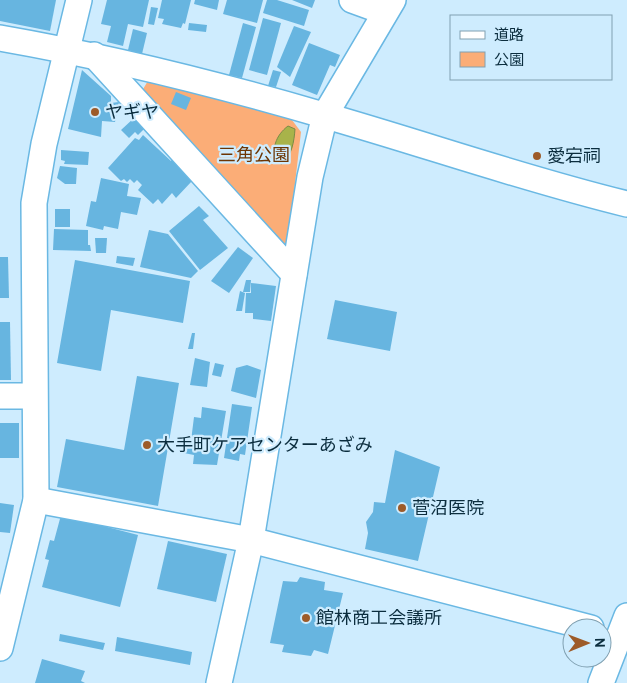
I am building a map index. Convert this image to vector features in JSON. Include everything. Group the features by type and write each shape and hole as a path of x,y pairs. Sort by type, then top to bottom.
{"street":[{"path":"0,648 36,500 34,203 44,144 79,0"},
{"path":"218,683 251,540 310,177 325,115 389,6 352,0"},
{"path":"0,38 94,55 238,91 325,115 556,187 627,204"},
{"path":"94,55 294,274"},
{"path":"0,396 34,396"},
{"path":"36,500 251,540 562,620"},
{"path":"601,683 616,627"}],"green space":[{"name":"三角公園","path":"149,79 292,120 301,132 287,252 142,91"}],"shaded area":[{"path":"288,126 295,129 294,139 292,148 282,164 278,163 274,148 277,138"}],"building":[{"path":"0,0 56,0 50,31 0,21"},
{"path":"107,0 149,0 143,27 128,24 123,46 107,42 111,26 101,24"},
{"path":"162,0 191,0 185,24 183,23 181,28 162,24 164,19 158,18"},
{"path":"195,0 219,0 217,10 194,4"},
{"path":"227,0 263,0 257,23 223,14"},
{"path":"267,0 277,0 309,10 304,26 263,13"},
{"path":"292,0 315,0 312,8"},
{"path":"151,7 158,8 154,25 148,24"},
{"path":"263,18 281,23 267,75 249,70"},
{"path":"189,23 207,25 206,32 188,30"},
{"path":"243,23 256,27 242,78 229,75"},
{"path":"294,26 311,32 290,77 277,67"},
{"path":"133,29 147,33 142,54 128,50"},
{"path":"309,43 340,55 335,67 330,65 317,95 292,85"},
{"name":"ヤギヤ","path":"82,70 111,96 111,103 119,102 115,122 102,121 101,137 68,129"},
{"path":"273,70 281,72 276,87 268,86"},
{"path":"176,92 191,98 186,110 171,104"},
{"path":"134,118 144,129 138,135 135,132 129,138 121,130"},
{"path":"143,135 171,161 173,158 192,181 176,198 172,193 162,204 158,199 153,204 138,190 142,185 137,180 134,183 130,179 127,182 124,179 121,181 108,168 135,138 139,140"},
{"path":"61,150 89,152 88,165 64,164 65,161 61,160"},
{"path":"60,166 77,168 76,184 65,184 57,178"},
{"path":"101,178 129,184 127,196 141,198 137,215 121,212 118,229 104,226 103,230 86,226 91,201 96,202"},
{"path":"199,206 209,216 203,220 228,248 200,270 169,231"},
{"path":"55,209 70,209 70,227 55,227"},
{"path":"54,229 88,230 88,245 90,245 91,251 53,250"},
{"path":"149,230 168,234 198,271 191,278 140,267"},
{"path":"95,238 107,238 106,253 96,253"},
{"path":"238,247 253,258 229,293 211,281"},
{"path":"117,256 135,258 133,266 116,263"},
{"path":"0,257 8,257 9,298 0,298"},
{"path":"75,260 190,281 183,323 111,310 101,371 57,363"},
{"path":"246,280 251,280 250,292 243,292"},
{"path":"251,283 276,286 271,321 253,319 253,313 245,313 246,293 251,293"},
{"path":"240,291 245,293 242,311 236,311"},
{"path":"335,300 397,312 390,351 327,339"},
{"path":"0,322 10,322 11,380 0,380"},
{"path":"192,333 195,333 193,349 188,349"},
{"path":"195,358 210,362 207,387 190,385"},
{"path":"215,363 224,365 221,377 212,375"},
{"path":"247,365 261,370 256,398 231,391 236,368"},
{"name":"大手町ケアセンターあざみ","path":"137,376 179,383 158,506 57,487 66,439 124,450"},
{"path":"232,404 252,407 245,455 240,454 239,461 224,458"},
{"path":"202,407 226,411 217,465 193,464 194,455 184,453 186,440 191,441 194,417 201,418"},
{"path":"0,423 19,423 19,458 0,458"},
{"name":"菅沼医院","path":"395,450 440,467 418,561 365,549 368,533 366,522 373,512 374,502 385,503"},
{"path":"0,503 14,505 10,533 0,532"},
{"path":"61,515 138,535 120,607 42,587 49,560 45,559 50,540 54,541"},
{"path":"168,541 227,554 216,602 157,589"},
{"name":"館林商工会議所","path":"300,577 325,582 324,590 343,593 328,654 314,650 311,656 282,652 284,645 270,643 283,581 297,582"},
{"path":"60,634 105,643 103,650 59,641"},
{"path":"117,637 192,652 190,665 115,651"},
{"path":"42,659 85,671 81,681 85,683 35,683"}],"place":[{"name":"ヤギヤ","path":"95,112"},
{"name":"愛宕祠","path":"537,156"},
{"name":"大手町ケアセンターあざみ","path":"147,445"},
{"name":"菅沼医院","path":"402,508"},
{"name":"館林商工会議所","path":"306,618"}]}
